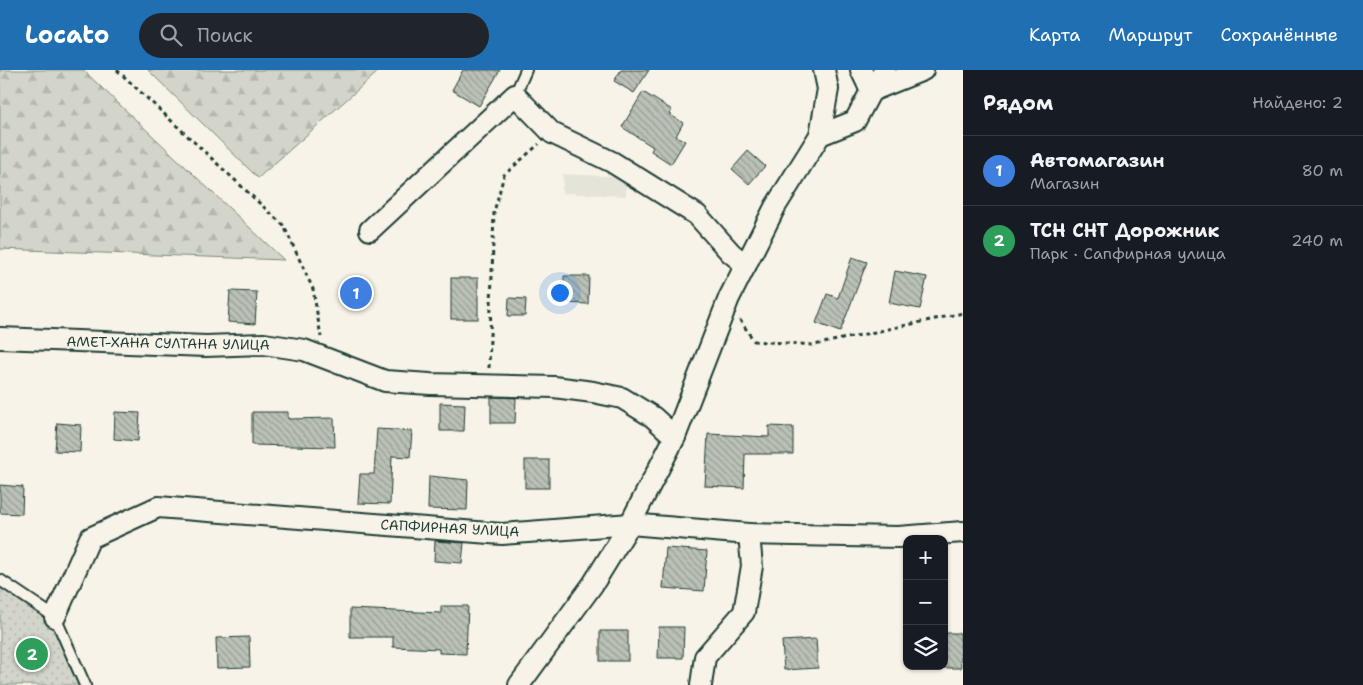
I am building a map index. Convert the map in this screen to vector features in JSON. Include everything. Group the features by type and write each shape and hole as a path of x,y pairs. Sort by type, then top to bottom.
{"street":[{"path":"519,685 594,584 630,524 675,437 728,301 775,207 820,135 828,89 824,70"},
{"path":"860,70 871,91"},
{"path":"820,135 855,121 885,70"},
{"path":"871,91 923,70"},
{"path":"370,230 515,95 552,133 612,162 697,215 732,253 746,265"},
{"name":"АМЕТ-ХАНА СУЛТАНА УЛИЦА","path":"0,338 206,346 264,344 304,350 384,381 554,387 622,398 653,417 675,437"},
{"name":"САПФИРНАЯ УЛИЦА","path":"55,617 90,538 158,507 502,534 630,524 749,534 898,537 963,532"},
{"path":"701,685 705,657 744,612 752,566 749,534"}],"lane":[{"path":"515,95 526,70"},
{"path":"0,580 55,617 85,685"}],"path":[{"path":"117,70 284,226 313,289 324,357"},
{"path":"488,386 494,212 504,175 552,133"},
{"path":"728,301 754,341 814,345 963,314"}],"shaded area":[{"path":"563,174 627,177 626,196 562,193"}],"green space":[{"path":"0,70 83,70 284,260 0,249"},
{"path":"148,70 380,70 258,178"},
{"path":"0,587 51,623 78,685 0,685"}],"building":[{"path":"463,70 500,70 479,106 452,90"},
{"path":"621,70 649,70 634,93 614,81"},
{"path":"643,92 672,110 669,114 683,123 676,136 685,141 671,164 651,151 653,147 622,127"},
{"path":"748,151 765,166 749,184 732,169"},
{"path":"852,257 867,262 840,332 816,323 827,294 838,298"},
{"path":"895,271 927,277 920,309 889,303"},
{"path":"564,276 589,276 588,304 564,303"},
{"path":"451,278 478,278 478,319 451,319"},
{"path":"230,291 257,292 255,324 228,322"},
{"path":"509,298 526,299 525,316 508,316"},
{"path":"491,397 516,398 515,423 491,423"},
{"path":"440,403 465,404 464,431 440,431"},
{"path":"115,412 140,413 138,441 114,439"},
{"path":"252,412 288,412 288,419 334,418 335,447 252,445"},
{"path":"57,423 81,425 80,452 55,451"},
{"path":"769,426 793,427 793,454 745,454 744,488 705,486 708,434 769,437"},
{"path":"377,429 412,431 410,457 392,456 390,504 358,503 360,474 374,474"},
{"path":"525,460 549,460 549,488 525,488"},
{"path":"429,476 468,480 467,510 428,509"},
{"path":"0,485 23,487 22,514 0,513"},
{"path":"435,541 464,543 462,563 434,561"},
{"path":"666,548 707,551 704,591 663,588"},
{"path":"441,606 468,606 466,654 439,653 439,649 393,647 393,637 350,637 350,609 441,613"},
{"path":"659,627 684,627 683,658 658,658"},
{"path":"600,631 628,631 628,661 600,661"},
{"path":"948,633 960,633 961,668 948,668"},
{"path":"249,637 250,667 217,668 216,638"},
{"path":"816,639 818,668 784,670 782,641"}],"place":[{"name":"Автомагазин","path":"356,293"},
{"name":"ТСН СНТ Дорожник","path":"32,654"}]}
